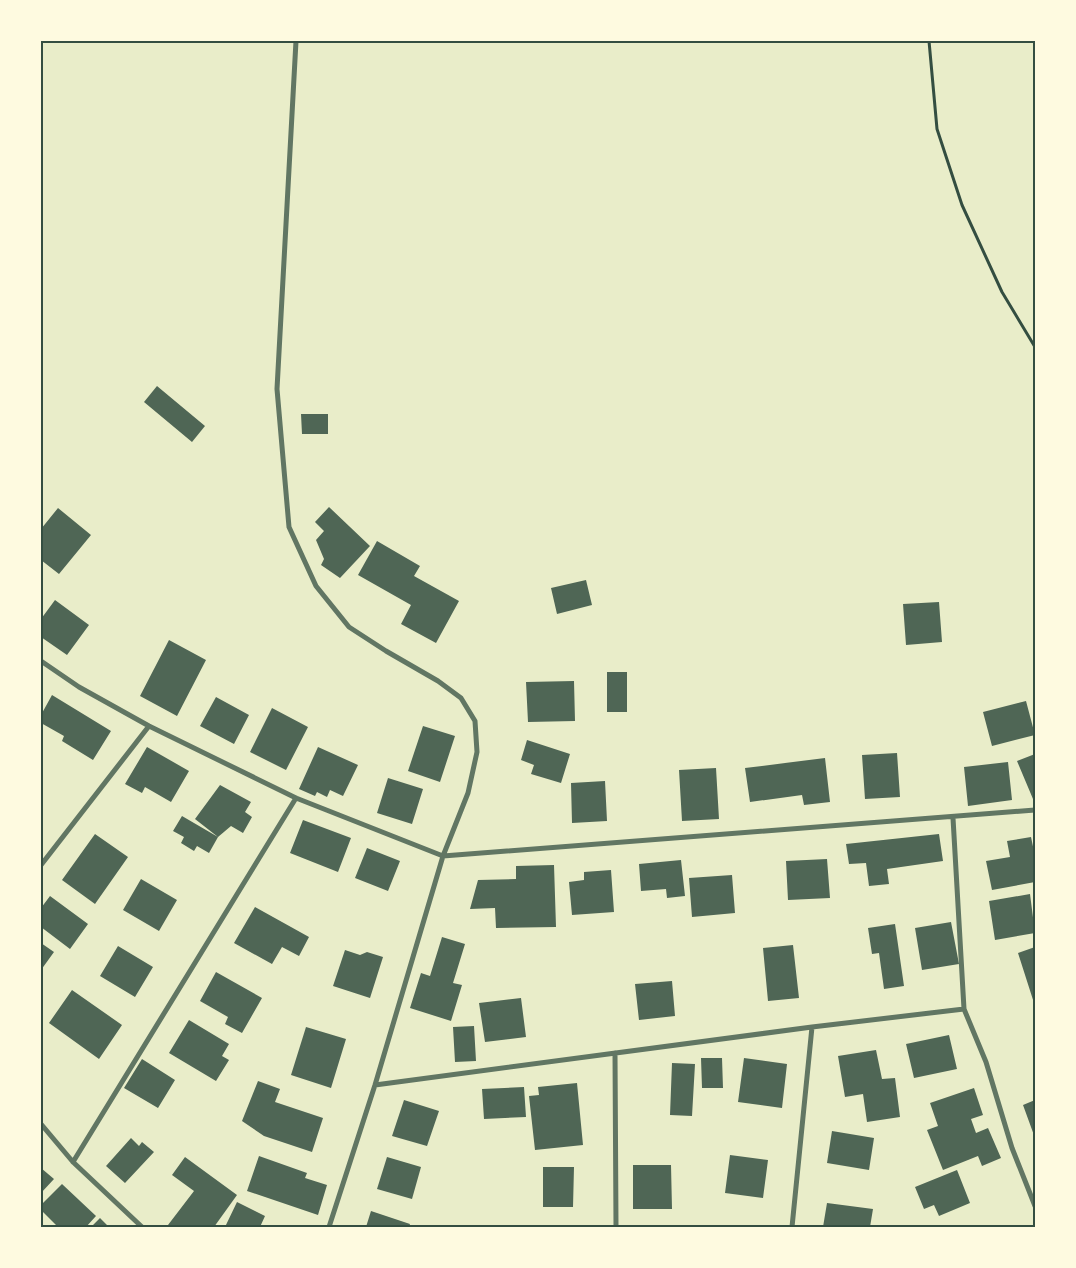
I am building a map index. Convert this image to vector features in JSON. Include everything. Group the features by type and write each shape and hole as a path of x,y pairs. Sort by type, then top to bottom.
{"street":[{"path":"296,41 277,389 289,527 316,586 349,627 386,652 438,681 462,698 475,721 477,752 468,793 443,856 330,1227"},
{"path":"41,661 79,686 149,726 296,798 443,856 953,818 1035,810"},
{"path":"41,865 149,726"},
{"path":"73,1162 296,798"},
{"path":"953,818 964,1009 986,1062 1012,1148 1035,1206"},
{"path":"375,1084 964,1009"},
{"path":"792,1227 812,1027"},
{"path":"615,1053 616,1227"},
{"path":"41,1124 73,1162 142,1227"}],"path":[{"path":"929,41 937,129 962,205 1002,292 1035,347"}],"building":[{"path":"157,386 205,426 192,442 144,402"},
{"path":"301,414 328,414 328,434 302,434"},
{"path":"329,507 370,546 340,578 321,565 324,559 316,540 324,531 315,522"},
{"path":"58,508 91,535 59,574 41,560 41,529"},
{"path":"377,541 420,566 414,576 459,601 436,643 401,624 411,605 358,575"},
{"path":"586,580 592,605 557,614 551,588"},
{"path":"55,600 89,625 67,655 41,637 41,619"},
{"path":"939,602 942,642 906,645 903,604"},
{"path":"169,640 206,660 177,716 140,696"},
{"path":"607,672 627,672 627,712 607,712"},
{"path":"574,681 575,721 528,722 526,682"},
{"path":"52,695 111,731 93,760 62,741 64,736 41,723 41,715"},
{"path":"216,697 249,715 234,744 200,726"},
{"path":"1026,701 1035,735 992,746 983,712"},
{"path":"272,708 308,727 286,770 250,752"},
{"path":"423,726 455,736 440,782 408,771"},
{"path":"527,740 570,754 561,783 531,774 534,765 521,760"},
{"path":"147,747 189,771 171,802 145,787 142,793 125,784"},
{"path":"318,747 358,765 343,796 330,790 327,797 317,792 315,796 299,789"},
{"path":"897,753 900,797 865,799 862,755"},
{"path":"1035,754 1035,798 1033,799 1017,761"},
{"path":"825,758 830,802 804,805 802,795 750,802 745,768"},
{"path":"1008,762 1012,800 968,806 964,767"},
{"path":"716,768 719,819 682,821 679,770"},
{"path":"388,778 423,789 412,824 377,813"},
{"path":"605,781 607,821 572,823 571,783"},
{"path":"220,785 251,802 245,812 252,817 243,833 231,826 218,837 195,819"},
{"path":"182,816 218,837 209,853 197,846 194,851 181,843 184,837 173,831"},
{"path":"303,820 351,838 338,872 290,853"},
{"path":"95,834 128,857 95,904 62,880"},
{"path":"939,834 943,861 887,869 889,884 869,886 866,863 849,864 846,844"},
{"path":"1031,837 1035,856 1035,882 992,890 986,861 1010,857 1007,841"},
{"path":"367,848 400,861 388,891 355,878"},
{"path":"827,859 830,898 788,900 786,861"},
{"path":"681,860 685,896 667,898 666,889 641,891 639,864"},
{"path":"554,865 556,927 496,928 495,908 470,909 478,880 516,879 516,866"},
{"path":"611,870 614,912 572,915 569,882 584,880 584,872"},
{"path":"732,875 735,913 692,917 689,878"},
{"path":"141,879 177,900 159,931 123,910"},
{"path":"1030,894 1035,933 995,940 989,901"},
{"path":"50,896 88,924 70,949 41,927 41,908"},
{"path":"255,907 309,937 299,956 282,947 272,964 234,943"},
{"path":"951,922 959,964 922,970 915,928"},
{"path":"895,924 904,986 884,989 879,953 872,954 868,928"},
{"path":"442,937 465,944 453,983 462,985 451,1021 410,1008 421,973 430,976"},
{"path":"41,943 54,952 41,970"},
{"path":"793,945 799,998 768,1001 763,948"},
{"path":"118,946 153,967 135,997 100,976"},
{"path":"1035,947 1035,1003 1034,1003 1018,953"},
{"path":"345,950 360,955 367,952 383,957 370,998 333,986"},
{"path":"216,972 262,998 242,1033 225,1024 228,1017 200,1001"},
{"path":"672,981 675,1016 639,1020 635,984"},
{"path":"72,990 122,1025 99,1059 49,1023"},
{"path":"521,998 526,1037 485,1042 479,1003"},
{"path":"189,1020 229,1044 222,1056 229,1060 216,1081 169,1053"},
{"path":"474,1026 476,1061 455,1062 453,1027"},
{"path":"306,1027 346,1039 331,1088 291,1075"},
{"path":"949,1035 957,1069 914,1078 906,1044"},
{"path":"876,1050 882,1079 895,1078 900,1117 867,1122 863,1094 845,1097 838,1056"},
{"path":"701,1058 722,1058 723,1088 702,1088"},
{"path":"744,1058 787,1064 782,1108 738,1102"},
{"path":"142,1059 175,1080 158,1108 124,1088"},
{"path":"672,1063 695,1064 692,1116 670,1115"},
{"path":"258,1081 280,1089 275,1102 323,1118 312,1152 264,1136 242,1121"},
{"path":"577,1083 583,1145 535,1150 529,1096 539,1095 538,1087"},
{"path":"524,1087 526,1117 484,1119 482,1089"},
{"path":"974,1088 983,1115 971,1119 976,1133 988,1128 1001,1158 982,1166 978,1156 943,1170 927,1130 938,1126 930,1103"},
{"path":"404,1100 439,1111 427,1146 392,1136"},
{"path":"1035,1100 1035,1138 1023,1105"},
{"path":"832,1131 874,1138 869,1170 827,1163"},
{"path":"131,1138 139,1146 142,1142 154,1152 125,1183 106,1166"},
{"path":"730,1155 768,1160 763,1198 725,1193"},
{"path":"259,1156 307,1173 305,1178 327,1185 318,1215 247,1191"},
{"path":"185,1157 237,1195 214,1227 168,1225 194,1191 172,1175"},
{"path":"387,1157 421,1167 412,1199 377,1189"},
{"path":"633,1165 671,1165 672,1209 633,1209"},
{"path":"543,1167 574,1167 573,1207 543,1207"},
{"path":"41,1168 54,1179 41,1193"},
{"path":"957,1170 970,1203 939,1216 934,1205 924,1209 915,1187"},
{"path":"62,1184 96,1216 86,1227 58,1227 41,1210 41,1205"},
{"path":"237,1202 265,1216 260,1227 225,1227"},
{"path":"827,1203 873,1209 870,1227 823,1227"},
{"path":"371,1211 410,1224 409,1227 366,1227"},
{"path":"100,1218 109,1227 91,1227"}]}
